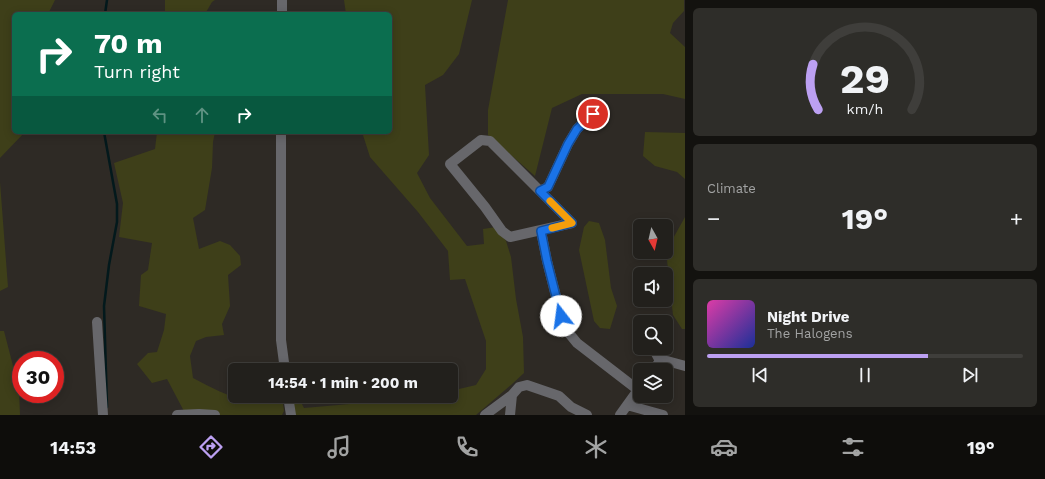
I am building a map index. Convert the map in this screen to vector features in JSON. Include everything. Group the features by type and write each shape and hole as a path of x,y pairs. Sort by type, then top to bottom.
{"street":[{"path":"282,0 282,12"},
{"path":"540,191 548,187 568,144 577,129 593,114"},
{"path":"281,134 281,340 284,363"},
{"path":"481,140 490,141 572,223 541,231 510,237 502,231 485,207 450,164 481,140"},
{"path":"541,231 561,316 568,332 577,343 633,385"},
{"path":"97,322 103,415"},
{"path":"657,355 660,361 685,366"},
{"path":"485,415 512,395 519,387 527,385 559,396 571,411 586,415"},
{"path":"510,415 512,395"},
{"path":"620,415 633,397"},
{"path":"289,403 291,415"},
{"path":"627,405 663,415"},
{"path":"177,415 215,415"}],"shaded area":[{"path":"0,0 55,0 49,12 12,12 12,134 23,134 0,158"},
{"path":"165,0 215,0 212,2 206,12 165,12"},
{"path":"344,0 472,0 459,54 443,75 425,85 429,155 417,173 430,198 467,246 484,244 483,229 496,227 506,241 511,257 516,299 523,337 524,373 476,415 294,415 293,403 302,403 304,408 361,403 458,403 458,389 476,385 486,369 486,341 465,279 450,280 448,251 418,212 370,157 363,134 392,134 392,12 346,12"},
{"path":"508,0 684,0 684,11 673,23 670,33 685,47 685,99 663,94 582,94 552,108 535,176 488,135 488,110"},
{"path":"645,132 685,133 685,179 677,172 655,166 643,156"},
{"path":"157,134 215,134 212,168 205,210 193,218 199,249 220,241 230,245 240,256 241,265 228,275 230,306 222,324 224,335 206,337 196,341 190,356 193,378 228,395 228,403 283,403 284,411 282,415 186,415 167,379 152,383 137,364 148,353 157,352 164,330 166,314 139,306 141,275 148,270 152,243 119,237 123,203 114,163 155,149"},
{"path":"0,182 8,287 0,291"},
{"path":"685,217 685,329 682,329 673,315 673,267 668,267 667,259 673,259 673,238"},
{"path":"589,221 599,223 605,240 611,288 617,306 610,329 600,328 594,321 579,250 584,227"},
{"path":"0,331 4,331 12,362 12,403 20,403 20,415 0,415"}],"waterway":[{"path":"105,12 107,0"},
{"path":"104,134 117,204 117,222 109,265 104,306 107,407"}],"slow traffic":[{"path":"550,201 572,223 552,228"}],"route":[{"path":"561,316 541,231 572,223 540,191 548,187 568,144 577,129 593,114"}]}
